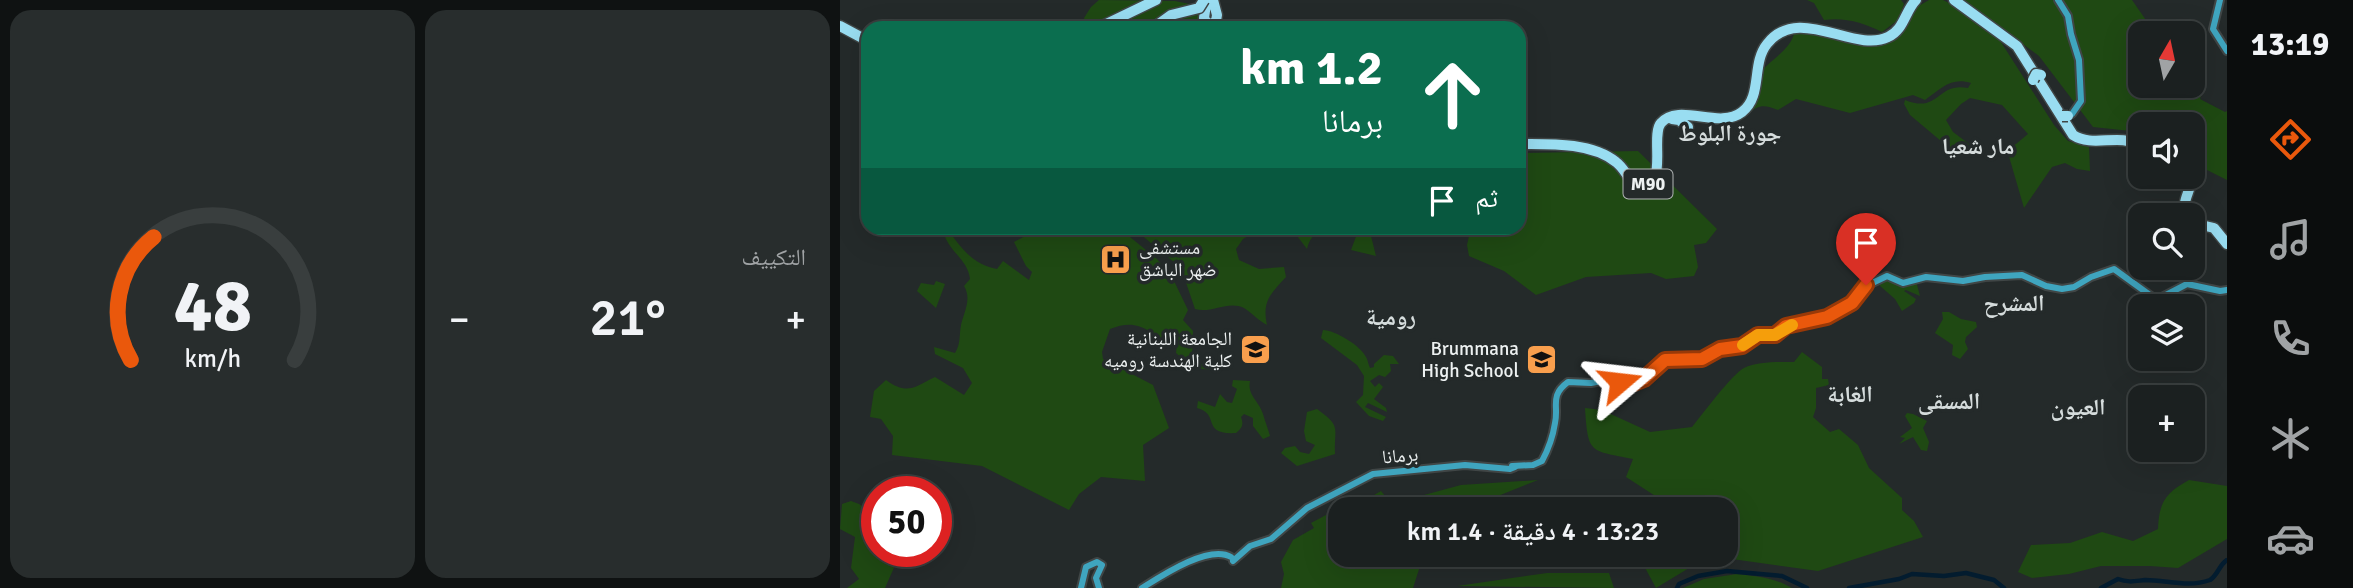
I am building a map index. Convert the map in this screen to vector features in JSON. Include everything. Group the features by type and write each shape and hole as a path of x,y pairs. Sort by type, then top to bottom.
{"highway":[{"path":"1110,21 1153,0"},
{"path":"1661,118 1676,116 1724,120 1737,114 1746,106 1751,96 1760,51 1773,35 1787,28 1804,26 1872,38 1883,37 1897,27 1915,0"},
{"path":"1956,0 2017,46 2073,130 2086,138 2120,136 2128,139"},
{"path":"1163,21 1171,15 1197,9 1205,1"},
{"path":"840,28 861,39"},
{"path":"2042,84 2072,126 2086,138"},
{"path":"2042,84 2064,111 2068,130 2078,139 2128,141"},
{"path":"2042,84 2064,113"},
{"path":"1684,121 1703,114 1725,118 1737,114"},
{"path":"1661,118 1684,121 1710,118"},
{"name":"M90","path":"1526,141 1560,144 1601,153 1617,163 1634,183 1644,185 1653,180 1656,174 1657,132 1661,118"},
{"path":"2205,221 2218,228 2227,242"},
{"path":"2205,225 2214,228 2227,242"}],"main road":[{"path":"2058,0 2069,18 2078,58 2081,101 2064,113"},
{"path":"2220,0 2213,29 2227,51"},
{"name":"برمانا","path":"1142,588 1188,561 1221,554 1232,558 1251,545 1270,540 1310,506 1366,477 1380,473 1465,465 1512,467 1538,464 1542,461 1556,420 1555,402 1566,383 1607,380 1634,383 1648,377 1665,360 1703,358 1720,349 1742,346 1758,335 1775,335 1786,326 1825,317 1853,302 1866,285 1887,276 1903,283 1923,277 1963,281 1985,276 2022,275 2049,287 2066,289 2114,269 2154,298 2162,297 2187,284 2227,290"},
{"path":"1082,588 1086,568 1097,562 1102,565 1097,576 1099,588"}],"green space":[{"path":"1099,0 1175,1 1199,6 1201,21 1085,21 1091,7"},
{"path":"1807,0 1901,0 1904,4 1898,20 1882,32 1854,22 1824,20 1814,3"},
{"path":"1929,0 1943,0 1953,5 1999,39 2054,125 2068,141 2089,147 2090,171 2065,163 2052,167 2024,208 2008,153 2002,150 2016,144 2028,134 2002,105 1970,98 1961,104 1946,120 1953,132 1976,149 1954,152 1910,115 1904,104 1905,100 1916,103 1932,101 1950,89 1968,88 1971,83 1952,83 1925,100 1913,95 1850,113 1796,99 1778,110 1762,106 1748,114 1745,112 1759,74 1790,43 1795,30 1876,43 1910,11"},
{"path":"1963,0 2132,0 2147,21 2128,21 2128,98 2200,98 2227,111 2227,180 2205,169 2205,112 2128,112 2128,131 2093,127 2039,56"},
{"path":"1638,151 1717,229 1706,243 1694,245 1698,267 1694,276 1666,279 1651,273 1586,277 1536,295 1504,271 1469,256 1468,235 1526,235 1526,153"},
{"path":"952,235 962,248 981,264 997,269 1003,261 1029,280 1032,272 1014,242 1027,235 1128,235 1157,259 1175,283 1188,310 1183,320 1193,331 1192,357 1198,363 1212,366 1212,370 1194,368 1176,353 1177,345 1166,341 1150,343 1151,332 1141,327 1126,325 1110,329 1102,352 1103,359 1153,385 1169,428 1143,445 1145,481 1101,477 1079,494 1069,510 982,466 892,455 893,436 881,419 870,417 874,391 886,380 905,389 935,377 964,395 972,383 963,368 935,354 934,347 955,353 957,349 967,301 964,286 970,279 965,265 945,236"},
{"path":"1141,235 1250,235 1243,239 1236,249 1239,260 1259,269 1284,267 1286,277 1267,304 1267,325 1238,306 1195,309 1181,268"},
{"path":"1296,235 1314,235 1307,249"},
{"path":"1357,235 1371,235 1376,256 1351,250"},
{"path":"1890,279 1916,281 1920,296 1904,291 1916,299 1902,311 1895,299 1879,285"},
{"path":"936,281 945,284 936,308 917,291 921,283 934,285"},
{"path":"1942,312 1976,322 1977,327 1966,337 1968,349 1960,359 1952,355 1953,345 1935,333 1943,319"},
{"path":"1323,330 1341,336 1353,344 1367,358 1370,368 1384,355 1393,356 1399,364 1390,364 1391,371 1385,377 1379,375 1370,381 1375,387 1379,383 1383,387 1374,399 1386,408 1387,412 1368,403 1365,407 1386,417 1383,421 1369,416 1356,402 1363,395 1364,376 1357,365 1321,338"},
{"path":"1802,352 1822,367 1822,379 1828,379 1829,385 1816,388 1813,417 1830,432 1839,429 1858,445 1869,468 1902,498 1902,510 1914,521 1923,537 1818,571 1738,560 1738,497 1657,497 1626,477 1633,459 1600,451 1590,442 1585,408 1602,410 1650,432 1692,427 1725,386 1744,368 1762,363 1794,362"},
{"path":"1233,380 1250,381 1250,390 1261,409 1270,436 1263,439 1253,426 1253,418 1244,414 1241,417 1242,426 1236,433 1218,431 1208,415 1197,408 1198,401 1215,407 1220,394 1227,402 1232,403 1237,389 1232,386"},
{"path":"1317,409 1335,428 1335,454 1297,466 1281,453 1285,448 1295,446 1300,452 1309,454 1315,445 1306,441 1304,431 1307,412"},
{"path":"1907,413 1927,421 1923,428 1929,442 1927,451 1921,450 1913,437 1899,444 1905,438 1900,437 1912,428 1905,416"},
{"path":"1538,480 1496,497 1371,497 1381,491 1385,496 1424,495 1461,485"},
{"path":"2189,480 2227,486 2227,539 2178,568 2101,566 2069,574 2032,578 2018,572 2031,545 2070,543 2102,532 2133,541 2158,529 2165,500 2174,489"},
{"path":"851,501 861,505 861,567 894,567 885,588 847,588 859,579 851,568 855,537 840,529 842,504"},
{"path":"1328,515 1328,567 1420,567 1413,588 1281,588 1284,574 1281,562 1293,540 1314,528 1311,523"},
{"path":"1645,567 1691,567 1656,588"},
{"path":"1547,573 1609,573 1614,588 1457,586"},
{"path":"1737,574 1773,580 1792,588 1683,588 1704,579"}],"waterway":[{"path":"2101,588 2118,579 2186,584 2202,582 2213,578 2227,560"},
{"path":"1677,588 1679,584 1698,576 1727,571 1782,576 1807,588"},
{"path":"1849,588 1912,574 1944,576 1966,573 1994,580 2004,588"}],"slow traffic":[{"path":"1743,345 1758,335 1775,335 1786,326 1792,325"}],"place":[{"name":"مستشفى ضهر الباشق","path":"1116,259"},
{"name":"الجامعة اللبنانية كلية الهندسة روميه","path":"1255,350"},
{"name":"Brummana High School","path":"1542,360"}],"district":[{"name":"جورة البلوط","path":"1730,133"},
{"name":"مار شعيا","path":"1978,146"},
{"name":"المشرح","path":"2014,303"},
{"name":"رومية","path":"1391,317"},
{"name":"الغابة","path":"1850,394"},
{"name":"المسقى","path":"1949,401"},
{"name":"العيون","path":"2078,407"}],"route":[{"path":"1620,382 1634,383 1644,379 1665,360 1702,359 1720,349 1742,346 1758,335 1775,335 1786,326 1827,317 1852,303 1866,285"}]}
